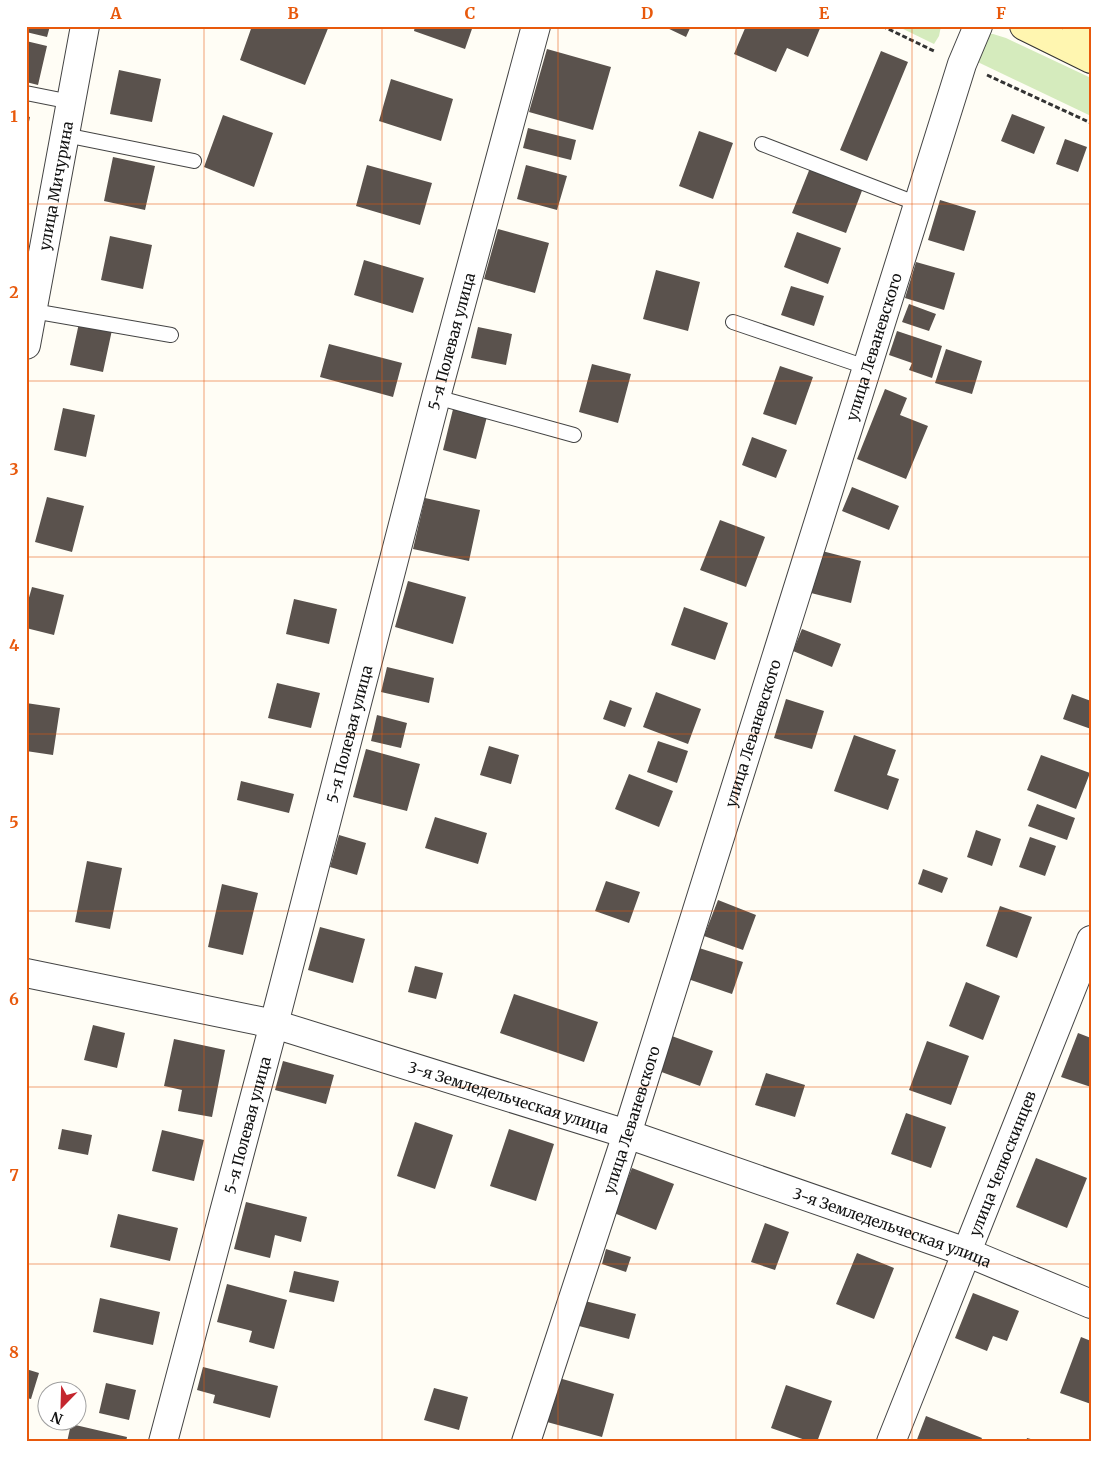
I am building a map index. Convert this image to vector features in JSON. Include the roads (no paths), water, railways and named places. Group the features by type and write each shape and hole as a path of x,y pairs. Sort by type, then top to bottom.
{"main road":[{"path":"1024,26 1091,59"},
{"path":"1076,26 1091,33"}],"street":[{"name":"улица Мичурина","path":"26,345 33,311 34,262 65,135 85,26"},
{"name":"5-я Полевая улица","path":"163,1442 274,1024 436,397 536,26"},
{"name":"улица Леваневского","path":"526,1442 627,1134 962,64 978,26"},
{"name":"улица Челюскинцев","path":"891,1442 1091,940"},
{"name":"3-я Земледельческая улица","path":"26,973 274,1024 627,1134 966,1252 1091,1304"}],"lane":[{"path":"26,93 71,102"},
{"path":"65,135 194,161"},
{"path":"762,144 918,204"},
{"path":"33,311 171,335"},
{"path":"733,322 866,366"},
{"path":"436,397 574,435"}]}
